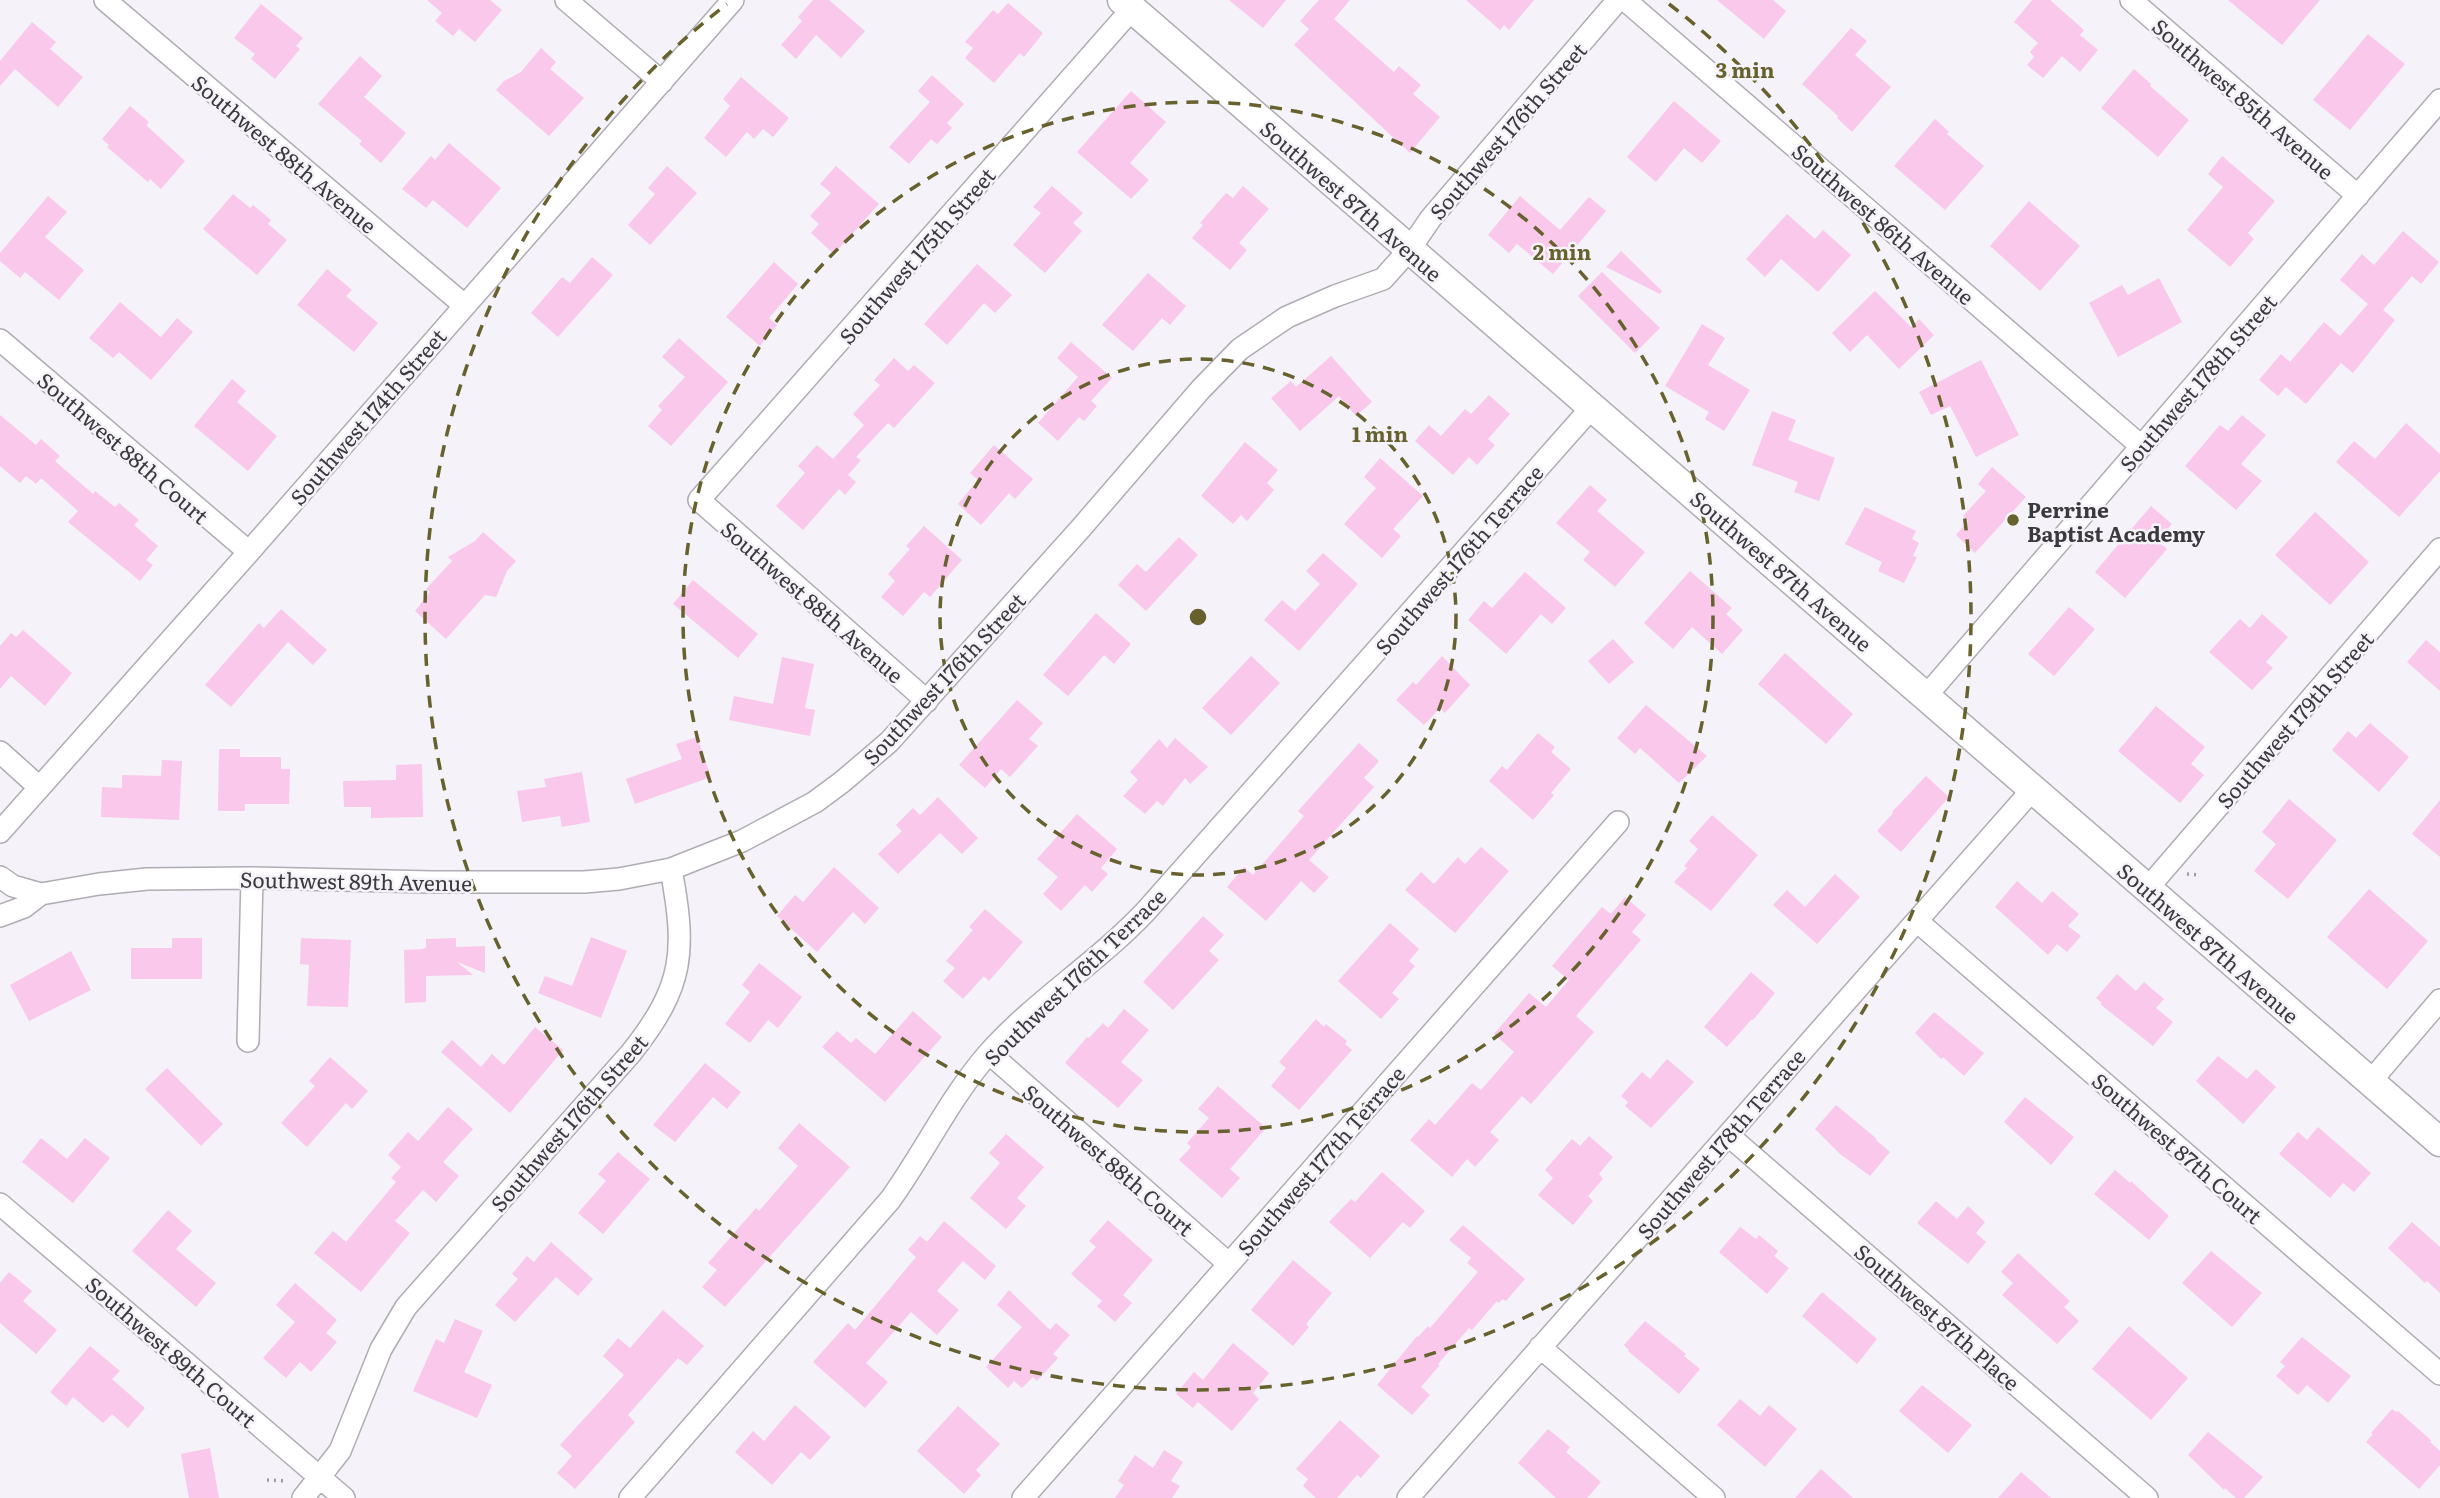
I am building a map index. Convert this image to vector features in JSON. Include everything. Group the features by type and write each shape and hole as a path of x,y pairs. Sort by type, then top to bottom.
{"street":[{"name":"Southwest 88th Avenue","path":"105,0 464,305"},
{"path":"566,0 662,82"},
{"name":"Southwest 174th Street","path":"0,832 733,0"},
{"name":"Southwest 176th Street","path":"303,1498 340,1451 381,1349 406,1307 425,1282 631,1053 646,1035 664,1005 674,982 680,956 681,931 671,869 742,841 815,802 875,755 927,701 1222,367 1251,341 1287,317 1383,279 1409,250 1431,218 1618,0"},
{"name":"Southwest 86th Avenue","path":"1625,0 2141,446"},
{"name":"Southwest 85th Avenue","path":"2131,0 2358,196"},
{"name":"Southwest 87th Avenue","path":"1127,4 2440,1142"},
{"name":"Southwest 175th Street","path":"699,500 1127,4"},
{"name":"Southwest 178th Street","path":"1927,695 2440,100"},
{"name":"Southwest 88th Court","path":"0,340 249,552"},
{"name":"Southwest 176th Terrace","path":"630,1498 890,1200 953,1100 989,1053 1034,1010 1121,937 1146,911 1593,406"},
{"name":"Southwest 88th Avenue","path":"699,500 927,701"},
{"name":"Southwest 179th Street","path":"2147,889 2440,549"},
{"path":"0,752 40,787"},
{"name":"Southwest 178th Terrace","path":"1408,1498 2033,789"},
{"name":"Southwest 177th Terrace","path":"1023,1498 1618,822"},
{"name":"Southwest 89th Avenue","path":"0,877 13,886 41,894 147,879 252,877 549,883 619,878 671,869"},
{"path":"248,1041 252,877"},
{"name":"Southwest 89th Avenue","path":"0,916 24,907 41,894"},
{"name":"Southwest 87th Court","path":"1917,921 2440,1374"},
{"path":"2370,1082 2440,1000"},
{"name":"Southwest 88th Court","path":"989,1053 1229,1264"},
{"name":"Southwest 87th Place","path":"1728,1135 2147,1498"},
{"name":"Southwest 89th Court","path":"0,1204 344,1498"},
{"path":"1540,1347 1714,1498"}],"path":[{"path":"267,1480 288,1482"}],"building":[{"path":"427,0 490,0 502,10 475,42 459,29 453,36 435,21 442,13"},
{"path":"813,0 829,0 865,31 841,58 816,35 796,59 781,45 802,21 798,17"},
{"path":"1229,0 1286,0 1263,28"},
{"path":"1319,0 1350,0 1334,19 1394,72 1399,66 1421,85 1413,94 1440,117 1410,153 1294,45 1309,29 1300,21"},
{"path":"1466,0 1534,0 1509,30 1504,25 1500,30"},
{"path":"1717,0 1773,0 1786,11 1764,39"},
{"path":"2032,0 2050,0 2084,30 2080,35 2098,50 2080,72 2062,56 2043,78 2027,65 2034,57 2030,52 2038,43 2014,22"},
{"path":"2228,0 2320,0 2282,45"},
{"path":"1008,3 1043,33 1024,57 1020,53 994,83 965,58 973,48 965,42 993,10 998,14"},
{"path":"261,4 303,38 296,46 300,49 275,79 251,59 255,54 234,38"},
{"path":"32,22 56,42 50,49 83,77 58,107 15,69 0,86 0,61"},
{"path":"1851,28 1867,41 1855,55 1891,87 1852,132 1802,84"},
{"path":"2368,34 2405,64 2350,130 2313,100"},
{"path":"541,48 556,62 550,69 584,98 549,136 496,90 504,81 521,72"},
{"path":"360,56 382,76 364,97 406,133 381,163 359,144 362,141 318,104"},
{"path":"2134,69 2189,120 2158,157 2101,108"},
{"path":"932,75 964,104 947,123 952,128 937,144 931,139 909,164 889,147 930,102 918,91"},
{"path":"741,77 789,118 773,137 763,129 754,139 747,132 726,157 704,138 730,106 723,99"},
{"path":"1131,91 1166,122 1130,163 1149,180 1131,199 1077,152"},
{"path":"1674,101 1721,141 1702,163 1684,148 1656,182 1627,157"},
{"path":"130,106 149,122 146,125 185,161 161,189 150,179 148,182 107,147 109,145 102,139"},
{"path":"1935,119 1949,132 1947,134 1984,166 1945,210 1894,166"},
{"path":"449,143 501,188 467,228 433,200 426,208 402,189 431,156 435,160"},
{"path":"2222,156 2275,201 2248,233 2254,239 2230,267 2187,230 2223,187 2208,174"},
{"path":"667,166 697,193 650,245 628,225 655,194 648,188"},
{"path":"836,166 879,204 834,254 811,233 819,224 810,216 831,193 820,184"},
{"path":"1052,186 1083,213 1073,223 1082,231 1045,273 1013,245 1041,213 1033,207"},
{"path":"1243,186 1269,209 1239,243 1247,250 1230,270 1192,238 1203,225 1200,223 1226,193 1233,198"},
{"path":"233,194 250,208 253,205 271,220 268,224 287,240 257,275 203,229"},
{"path":"48,196 67,212 45,237 84,270 59,300 25,272 20,278 0,261 0,253"},
{"path":"1520,196 1560,230 1589,197 1606,211 1553,274 1517,244 1509,253 1488,235"},
{"path":"2029,201 2080,246 2040,291 1990,246"},
{"path":"1787,214 1815,239 1823,230 1851,255 1818,292 1781,259 1765,277 1746,259"},
{"path":"2403,231 2439,262 2421,284 2412,276 2383,310 2395,320 2353,373 2341,363 2306,404 2286,387 2278,396 2259,380 2281,354 2290,362 2324,322 2340,336 2368,304 2340,280 2362,254 2374,265"},
{"path":"1621,251 1662,291 1660,294 1606,267"},
{"path":"592,257 613,275 558,337 531,313 562,277 570,283"},
{"path":"774,262 798,284 769,318 777,325 760,346 726,317"},
{"path":"977,264 1012,295 995,313 984,303 947,345 924,324"},
{"path":"327,269 352,290 346,296 378,323 354,352 297,305"},
{"path":"1602,272 1660,328 1635,353 1578,296"},
{"path":"1148,273 1186,306 1170,325 1162,318 1133,351 1102,325"},
{"path":"2159,278 2182,322 2118,357 2089,303 2122,285 2128,295"},
{"path":"1875,291 1911,327 1919,319 1934,335 1899,369 1867,335 1850,352 1832,333"},
{"path":"120,302 161,337 177,318 193,332 151,380 119,352 113,358 89,338"},
{"path":"1702,324 1725,338 1708,365 1750,390 1724,431 1705,419 1709,412 1665,386"},
{"path":"679,338 728,382 671,446 648,426 662,410 658,406 685,377 662,357"},
{"path":"1071,342 1112,378 1091,401 1097,406 1084,421 1079,417 1058,441 1038,423 1078,377 1057,358"},
{"path":"1331,356 1372,402 1356,416 1339,396 1300,431 1271,398 1291,381 1296,387"},
{"path":"894,358 908,371 914,365 935,383 894,428 888,423 856,457 861,460 848,475 856,482 845,495 839,489 803,530 776,506 805,473 798,466 817,445 833,459 864,425 853,414 880,385 874,380"},
{"path":"1981,360 2019,435 1976,457 1950,406 1931,415 1919,392"},
{"path":"232,379 246,391 237,402 277,436 248,471 194,426"},
{"path":"1489,395 1510,414 1488,439 1495,445 1477,465 1469,457 1453,475 1415,441 1429,425 1441,436 1465,409 1471,414"},
{"path":"1772,411 1796,420 1788,440 1835,458 1819,501 1794,492 1798,482 1752,465"},
{"path":"0,415 36,445 41,439 60,456 55,461 93,494 95,491 115,507 119,503 139,520 134,525 158,546 146,560 153,565 140,581 68,522 78,511 41,478 36,484 26,476 20,483 0,466"},
{"path":"2242,415 2266,435 2241,464 2262,481 2236,510 2185,466 2220,425 2228,431"},
{"path":"2406,423 2440,454 2440,471 2399,517 2336,462 2354,441 2375,459"},
{"path":"1245,442 1278,470 1267,483 1274,490 1247,521 1241,515 1233,524 1201,496"},
{"path":"994,445 1033,479 1015,499 1009,493 981,525 958,504 978,480 970,473"},
{"path":"1380,458 1423,496 1393,529 1401,536 1382,558 1344,524 1376,488 1364,477"},
{"path":"1992,467 2026,497 1975,553 1956,535 1968,521 1963,516 1986,491 1978,484"},
{"path":"1590,485 1607,500 1597,511 1645,552 1615,587 1583,560 1590,552 1556,523"},
{"path":"2151,506 2172,524 2157,541 2167,549 2125,598 2095,572"},
{"path":"1865,507 1916,531 1912,539 1919,543 1913,556 1917,557 1904,583 1878,571 1882,562 1845,544"},
{"path":"2315,512 2369,562 2330,605 2275,555"},
{"path":"924,526 962,560 930,597 924,592 903,616 881,597 895,581 888,574 910,549 906,546"},
{"path":"483,532 516,561 507,571 496,597 485,595 446,639 415,611 430,592 426,589 452,561 448,557 475,541"},
{"path":"1179,537 1198,555 1146,611 1118,585 1137,564 1146,572"},
{"path":"1323,553 1358,584 1299,651 1264,620 1282,600 1295,611 1320,584 1306,571"},
{"path":"1690,571 1732,608 1726,614 1743,630 1722,654 1692,627 1673,649 1644,623"},
{"path":"1525,572 1566,608 1552,624 1541,614 1506,654 1468,620 1484,601 1492,608"},
{"path":"693,580 758,634 738,658 673,604"},
{"path":"2069,607 2095,629 2054,676 2028,654"},
{"path":"281,609 327,650 313,665 288,642 231,707 205,685 259,623 264,628"},
{"path":"1096,613 1131,644 1114,664 1104,655 1068,696 1043,675"},
{"path":"2262,614 2288,637 2266,662 2273,668 2252,690 2209,652 2240,619 2250,628"},
{"path":"23,630 72,673 45,706 11,676 0,689 0,646 11,633 16,637"},
{"path":"1613,639 1634,662 1609,684 1588,661"},
{"path":"2426,640 2440,652 2440,691 2407,662"},
{"path":"1785,653 1853,714 1826,744 1758,684"},
{"path":"1251,656 1280,683 1231,735 1202,708"},
{"path":"1442,656 1470,685 1445,713 1440,708 1424,725 1396,700 1413,682 1416,685"},
{"path":"782,657 814,664 805,708 815,710 810,736 729,720 734,696 773,704"},
{"path":"1017,700 1043,723 1029,739 1038,746 1010,777 1001,769 985,788 959,765"},
{"path":"1646,705 1707,756 1679,783 1640,748 1635,754 1617,738"},
{"path":"2156,706 2205,747 2191,764 2204,775 2180,803 2118,751"},
{"path":"2370,723 2409,757 2379,792 2332,750 2348,731 2356,738"},
{"path":"1538,733 1555,747 1551,752 1571,769 1533,820 1489,781 1502,766 1507,770"},
{"path":"697,737 711,777 635,804 626,779 682,759 676,744"},
{"path":"1175,738 1208,767 1190,784 1185,778 1163,806 1157,801 1145,814 1123,796 1138,780 1130,772 1159,739 1167,748"},
{"path":"1359,743 1379,761 1364,778 1374,787 1309,860 1329,877 1314,893 1301,881 1266,921 1227,887 1244,867 1253,875 1304,816 1298,811"},
{"path":"219,749 240,749 240,757 281,757 281,769 290,769 289,804 245,804 245,811 218,811"},
{"path":"162,760 182,761 179,820 101,817 102,787 122,788 122,775 161,776"},
{"path":"422,764 423,817 371,818 371,807 344,807 343,781 396,780 396,765"},
{"path":"582,772 590,822 562,827 560,816 522,822 517,791 546,787 544,779"},
{"path":"1926,776 1949,797 1901,852 1877,831"},
{"path":"938,797 978,838 962,854 940,833 898,874 878,854 902,831 896,825 913,808 920,815"},
{"path":"2289,799 2337,840 2288,899 2254,871 2276,844 2262,832"},
{"path":"2440,800 2440,857 2412,834"},
{"path":"1077,814 1117,849 1101,868 1108,874 1092,892 1085,885 1061,911 1043,894 1058,877 1037,859"},
{"path":"1712,815 1758,855 1711,911 1674,882 1687,868 1684,866 1698,849 1689,841"},
{"path":"1481,847 1509,871 1455,933 1405,890 1421,872 1434,884 1458,857 1465,864"},
{"path":"834,867 879,908 865,924 853,912 817,952 777,916 795,895 803,902"},
{"path":"1835,874 1860,897 1817,944 1773,905 1787,890 1805,907"},
{"path":"2017,881 2042,903 2052,891 2079,914 2068,926 2081,936 2067,952 2057,944 2048,955 1995,907"},
{"path":"2369,889 2428,941 2387,989 2327,937"},
{"path":"1625,897 1646,915 1632,932 1641,940 1576,1016 1594,1032 1531,1104 1522,1096 1490,1132 1499,1140 1475,1167 1467,1159 1452,1177 1410,1140 1429,1119 1435,1125 1472,1083 1481,1090 1514,1052 1494,1034 1529,993 1546,1007 1569,980 1552,966 1602,907 1611,914"},
{"path":"985,909 1023,942 989,981 984,976 963,999 943,981 955,968 946,961 973,930 969,927"},
{"path":"1203,916 1224,935 1209,951 1219,960 1173,1010 1143,982"},
{"path":"1390,923 1419,949 1409,961 1415,966 1392,993 1399,999 1381,1019 1338,981"},
{"path":"591,937 627,951 601,1018 538,993 545,976 572,986"},
{"path":"172,938 202,938 202,979 131,979 131,948 172,948"},
{"path":"301,938 351,940 348,1007 307,1006 309,965 300,964"},
{"path":"456,938 456,947 485,946 485,973 457,962 473,975 426,976 426,1002 405,1003 404,950 425,949 421,948 426,948 426,939"},
{"path":"71,951 91,990 29,1021 10,985"},
{"path":"759,963 802,997 778,1028 768,1020 750,1043 725,1024 750,992 742,985"},
{"path":"1751,972 1775,993 1727,1047 1704,1027"},
{"path":"2117,974 2136,991 2144,982 2164,999 2156,1008 2173,1022 2153,1046 2096,998"},
{"path":"1124,1009 1149,1030 1121,1062 1143,1080 1118,1108 1065,1063 1087,1037 1103,1023 1108,1028"},
{"path":"913,1011 942,1037 885,1102 822,1047 837,1031 851,1043 856,1038 875,1054"},
{"path":"1934,1012 1984,1053 1964,1076 1943,1057 1941,1059 1915,1033"},
{"path":"1316,1019 1347,1041 1345,1044 1352,1050 1299,1110 1271,1086 1286,1068 1279,1062"},
{"path":"535,1027 563,1050 510,1113 441,1052 452,1040 481,1067 492,1054 504,1065"},
{"path":"2218,1056 2247,1079 2256,1069 2276,1087 2243,1124 2196,1081"},
{"path":"330,1057 368,1091 352,1109 346,1103 307,1147 281,1123 315,1086 309,1081"},
{"path":"1667,1059 1694,1082 1651,1128 1625,1106 1628,1102 1621,1096 1642,1072 1650,1079"},
{"path":"705,1063 741,1092 727,1109 713,1097 675,1142 653,1125"},
{"path":"167,1068 223,1124 201,1146 145,1089"},
{"path":"1218,1086 1266,1128 1230,1169 1240,1178 1222,1198 1179,1160 1191,1147 1187,1143 1209,1118 1198,1109"},
{"path":"2025,1097 2074,1137 2051,1165 2004,1122"},
{"path":"1836,1105 1890,1152 1870,1176 1840,1154 1815,1129"},
{"path":"448,1107 473,1129 443,1162 459,1176 436,1202 423,1190 395,1221 410,1233 361,1292 314,1253 333,1231 346,1242 396,1182 391,1178 401,1167 388,1155 408,1132 418,1141"},
{"path":"799,1123 850,1167 725,1307 702,1287 717,1270 708,1263 756,1208 759,1211 798,1166 778,1148"},
{"path":"2318,1127 2371,1173 2354,1192 2343,1183 2330,1198 2279,1154 2298,1132 2307,1140"},
{"path":"1006,1134 1044,1167 1017,1198 1026,1206 1006,1229 970,1198 1000,1163 989,1153"},
{"path":"1589,1136 1613,1157 1599,1174 1603,1179 1588,1196 1593,1201 1573,1225 1538,1195 1553,1178 1545,1170 1572,1139 1580,1146"},
{"path":"41,1138 67,1159 85,1138 110,1158 73,1203 22,1162"},
{"path":"618,1152 650,1179 603,1234 578,1213 606,1181 598,1174"},
{"path":"2115,1170 2169,1216 2149,1240 2094,1194"},
{"path":"1382,1172 1425,1211 1410,1228 1403,1222 1370,1258 1329,1222 1351,1199 1355,1202"},
{"path":"1936,1201 1957,1219 1968,1206 1985,1222 1976,1233 1986,1242 1968,1264 1917,1223"},
{"path":"168,1210 192,1231 176,1249 216,1283 196,1307 132,1251"},
{"path":"1108,1220 1153,1260 1123,1295 1132,1303 1115,1322 1097,1306 1102,1301 1071,1274 1096,1247 1089,1241"},
{"path":"944,1221 996,1266 985,1280 963,1261 937,1291 959,1310 937,1335 911,1312 866,1363 888,1382 865,1408 813,1362 848,1323 855,1330 916,1257 908,1250 920,1236 927,1242"},
{"path":"2412,1222 2440,1247 2440,1293 2427,1281 2425,1283 2388,1248"},
{"path":"1463,1225 1525,1279 1506,1301 1497,1301 1472,1330 1469,1328 1438,1364 1421,1387 1430,1395 1412,1415 1377,1385 1417,1336 1428,1326 1430,1328 1478,1272 1467,1263 1471,1258 1449,1240"},
{"path":"1740,1227 1756,1239 1759,1235 1778,1251 1774,1256 1789,1268 1767,1294 1719,1252"},
{"path":"551,1242 593,1279 578,1296 556,1277 515,1322 495,1305 518,1279 512,1274 527,1256 534,1262"},
{"path":"2211,1251 2262,1293 2232,1327 2182,1283"},
{"path":"2018,1253 2070,1301 2064,1307 2079,1321 2057,1344 2002,1295 2013,1283 2001,1272"},
{"path":"1293,1260 1332,1293 1306,1324 1309,1327 1293,1346 1251,1310"},
{"path":"9,1272 32,1291 23,1301 57,1330 36,1354 0,1323 0,1283"},
{"path":"295,1283 337,1320 326,1333 337,1342 311,1372 300,1362 286,1378 263,1358 295,1322 276,1305"},
{"path":"1009,1290 1050,1330 1056,1323 1070,1335 1053,1354 1058,1358 1037,1381 1033,1377 1022,1388 1014,1381 1008,1388 986,1367 1022,1327 997,1305"},
{"path":"1822,1292 1877,1339 1857,1364 1802,1316"},
{"path":"663,1310 704,1346 687,1365 678,1358 628,1415 635,1422 575,1489 557,1473 572,1456 560,1445 624,1375 603,1356 618,1338 630,1348"},
{"path":"455,1319 483,1331 464,1372 492,1385 477,1418 413,1391 436,1339 444,1343"},
{"path":"1645,1321 1700,1369 1679,1394 1624,1345"},
{"path":"2129,1326 2188,1378 2151,1420 2092,1369"},
{"path":"2302,1337 2351,1376 2328,1403 2307,1385 2298,1395 2276,1376 2285,1366 2280,1362"},
{"path":"1233,1343 1269,1373 1253,1393 1259,1399 1232,1431 1198,1402 1193,1408 1176,1394 1194,1372 1203,1380"},
{"path":"90,1346 120,1371 112,1379 145,1408 128,1428 112,1414 103,1423 73,1397 66,1406 50,1392"},
{"path":"1922,1385 1972,1425 1948,1453 1899,1411"},
{"path":"1740,1399 1760,1416 1769,1405 1797,1429 1765,1467 1717,1425"},
{"path":"795,1405 831,1437 810,1460 801,1452 772,1485 735,1452 753,1431 764,1441"},
{"path":"958,1406 1000,1444 976,1470 981,1475 964,1494 917,1451"},
{"path":"2392,1409 2398,1411 2440,1451 2440,1465 2419,1489 2366,1442"},
{"path":"1340,1420 1380,1456 1361,1478 1357,1475 1337,1498 1316,1498 1303,1486 1308,1479 1296,1469"},
{"path":"1548,1429 1570,1447 1566,1452 1601,1482 1587,1498 1556,1498 1518,1463"},
{"path":"2208,1432 2263,1477 2244,1498 2236,1498 2225,1488 2224,1490 2188,1455"},
{"path":"210,1448 219,1498 189,1498 181,1454"},
{"path":"1164,1450 1183,1462 1171,1481 1180,1486 1172,1498 1115,1498 1124,1485 1118,1481 1135,1455 1153,1468"},
{"path":"1821,1469 1853,1498 1795,1498"},
{"path":"2021,1472 2051,1498 1998,1498"}],"place":[{"name":"Perrine Baptist Academy","path":"2013,520"}]}
